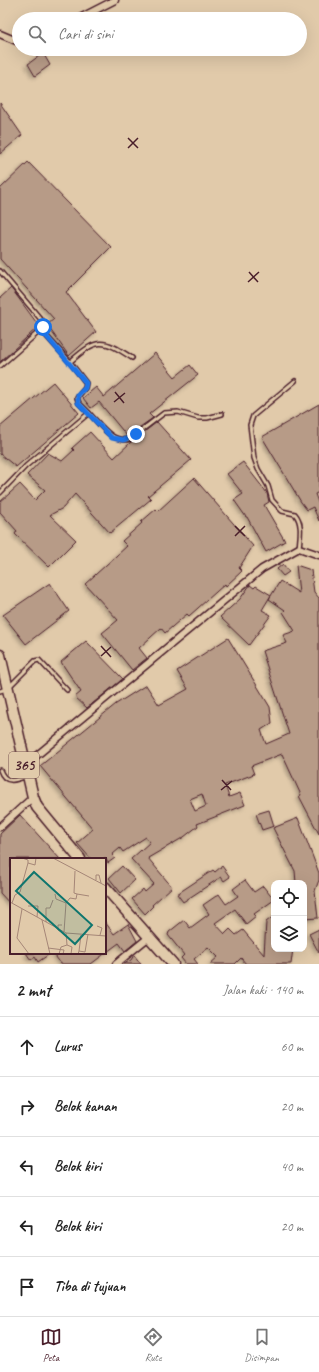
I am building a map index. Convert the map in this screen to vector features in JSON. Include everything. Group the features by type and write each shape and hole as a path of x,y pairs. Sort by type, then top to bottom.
{"main road":[{"name":"365","path":"0,655 4,690 33,798 37,807 79,858"},
{"path":"106,888 173,964"}],"street":[{"path":"91,12 114,0"},
{"path":"0,34 12,39"},
{"path":"25,771 262,569 299,548 319,555"},
{"path":"0,827 33,798"},
{"path":"116,964 149,937"}],"lane":[{"path":"0,271 43,321 44,326 0,366"},
{"path":"41,330 70,362 86,383 85,388 77,398 78,403 112,438 124,440 130,439 164,413 178,412 198,418 207,418 222,414"},
{"path":"70,362 90,345 102,343 111,345 132,358"},
{"path":"295,381 257,412 251,419 250,425 254,458 258,469 268,486 272,500 282,511 296,514 298,516 300,528 299,548"},
{"path":"0,493 26,466 88,413"},
{"path":"4,690 38,660 41,661 67,690"},
{"path":"0,770 2,776 14,781 25,771"}],"building":[{"path":"39,56 45,56 50,65 35,76 28,64"},
{"path":"0,103 22,135 0,154"},
{"path":"28,162 111,247 66,292 96,332 69,356 47,325 54,319 0,259 0,189"},
{"path":"11,288 39,326 0,362 0,298"},
{"path":"155,353 175,377 190,365 198,375 149,414 153,418 127,436 99,402 91,408 83,398 96,387 104,397"},
{"path":"53,382 79,413 16,467 0,454 0,427"},
{"path":"319,404 319,492 315,494 319,505 319,521 313,507 307,510 301,502 262,437"},
{"path":"157,422 191,460 148,496 151,499 110,533 75,494 63,508 50,515 76,540 49,567 15,534 17,531 0,512 0,502 20,484 35,500 45,490 27,475 48,453 62,461 74,450 72,448 90,432 114,458 131,442"},
{"path":"243,462 267,493 269,502 264,505 285,541 266,552 247,517 234,500 243,494 227,474"},
{"path":"194,478 253,546 239,568 242,571 226,586 225,584 189,616 187,614 165,633 161,628 139,648 147,658 132,670 102,633 118,620 85,584 127,546 122,541 142,523 141,522 156,509 158,511"},
{"path":"283,564 289,572 283,576 277,569"},
{"path":"296,565 311,570 314,592 319,598 319,834 299,796 301,795 282,754 251,766 254,774 225,785 229,797 240,793 245,805 197,824 198,826 184,837 148,858 172,887 152,905 153,906 145,914 132,899 143,889 145,892 154,884 131,859 150,842 146,837 123,852 120,848 112,855 115,858 108,863 106,858 90,858 77,843 93,829 40,766 116,704 146,685 159,705 188,689 177,671 228,638 270,707 272,723 261,730 266,744 289,734 262,651 287,643 283,635 295,631 283,612 285,610 269,599 280,581 299,593","holes":["202,794 206,806 195,811 190,799"]},
{"path":"50,583 69,611 26,644 3,615"},
{"path":"250,585 254,588 256,586 271,595 262,610 271,615 249,645 220,617 240,599"},
{"path":"86,641 123,679 87,708 75,697 81,692 61,662"},
{"path":"269,810 274,826 262,830 256,814"},
{"path":"20,815 59,858 10,858 10,904 0,893 0,834"},
{"path":"298,818 319,873 319,880 315,891 318,918 307,919 307,880 296,880 295,871 273,828"},
{"path":"122,866 135,880 121,893 109,878"},
{"path":"222,866 230,877 224,881 221,877 183,902 177,894 213,870 215,872"},
{"path":"245,880 254,892 263,886 271,896 271,902 254,914 256,916 246,924 235,909 215,923 225,934 230,929 236,935 243,930 264,955 266,922 271,918 271,952 293,952 291,964 246,964 241,958 235,964 210,964 218,957 208,947 194,959 198,964 186,964 181,958 184,955 168,935 169,932 184,920 190,928 209,914 203,905 219,894 226,904 238,896 233,889"},
{"path":"106,923 114,934 128,924 137,941 125,951 119,943 106,953"},
{"path":"319,929 319,953 309,934"},
{"path":"27,954 50,954 38,962 35,957 31,960"},
{"path":"54,954 104,954 91,964 61,964"},
{"path":"134,955 141,964 124,964 131,960"}],"route":[{"path":"43,327 41,330 70,362 86,383 85,388 78,395 78,403 112,438 124,440 130,439 136,434"}]}
